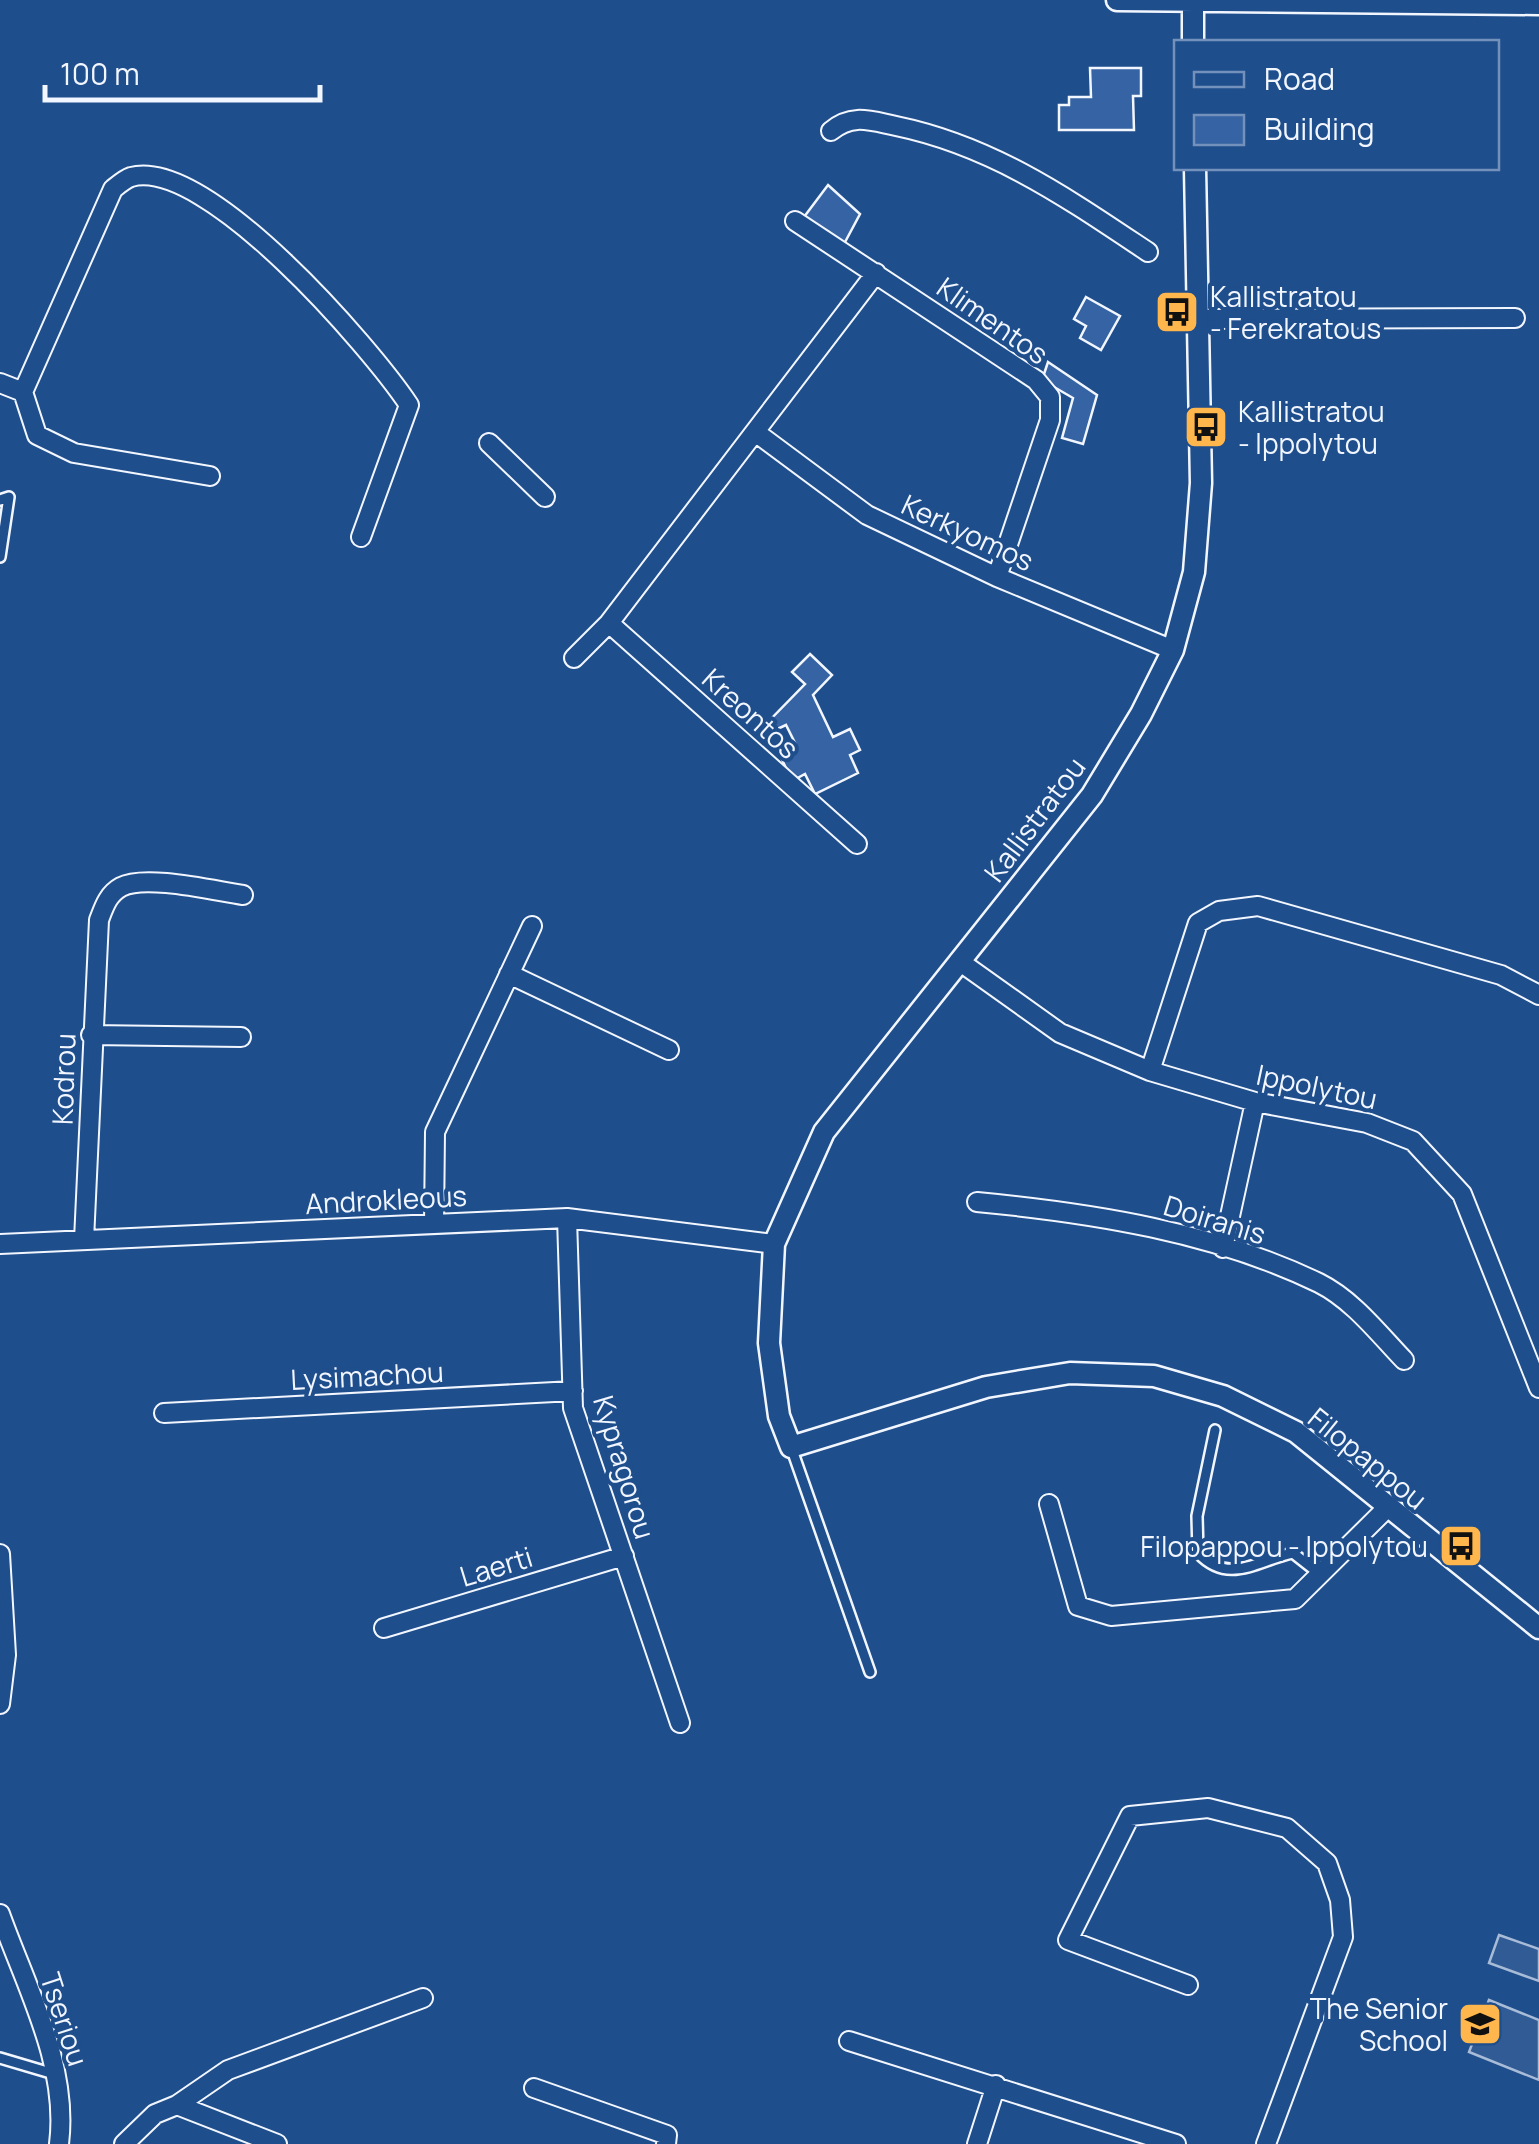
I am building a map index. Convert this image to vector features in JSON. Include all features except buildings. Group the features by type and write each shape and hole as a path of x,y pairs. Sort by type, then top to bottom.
{"street":[{"path":"1117,0 1539,4"},
{"path":"1193,1 1194,40"},
{"path":"831,131 857,118 958,142 1034,176 1148,252"},
{"name":"Kallistratou","path":"791,1448 779,1416 769,1343 774,1244 824,1132 1092,795 1173,650 1194,572 1199,501 1196,170"},
{"path":"210,476 74,453 37,435 23,392 112,190 129,177 160,177 252,229 380,362 409,405 361,538"},
{"name":"Klimentos","path":"795,222 1036,380 1050,397 1050,420 997,578"},
{"path":"574,658 609,623 758,434 876,273"},
{"path":"1198,319 1515,318"},
{"path":"0,383 23,392"},
{"name":"Kerkyomos","path":"758,434 866,515 997,578 1173,650"},
{"path":"490,442 545,497"},
{"name":"Kreontos","path":"609,623 857,844"},
{"name":"Kodrou","path":"84,1240 99,920 108,898 122,886 145,883 243,895"},
{"path":"1150,1070 1198,923 1219,911 1258,906 1501,975 1539,994"},
{"path":"434,1224 435,1132 532,926"},
{"name":"Ippolytou","path":"959,961 1060,1033 1150,1070 1255,1102 1368,1123 1413,1141 1462,1194 1538,1380"},
{"path":"509,974 669,1050"},
{"path":"91,1035 241,1037"},
{"path":"1224,1248 1255,1102"},
{"name":"Doiranis","path":"977,1202 1123,1220 1224,1248 1322,1284 1360,1314 1404,1360"},
{"name":"Androkleous","path":"0,1244 567,1218 774,1244"},
{"name":"Kypragorou","path":"567,1218 574,1408 680,1723"},
{"name":"Filopappou","path":"791,1448 986,1387 1070,1373 1154,1376 1223,1396 1296,1432 1539,1628"},
{"name":"Lysimachou","path":"164,1414 573,1391"},
{"path":"1049,1504 1078,1606 1112,1616 1294,1599 1322,1576 1387,1508"},
{"path":"0,1554 6,1655 0,1704"},
{"name":"Laerti","path":"384,1628 624,1556"},
{"path":"1188,1986 1068,1940 1130,1816 1208,1808 1287,1828 1327,1863 1340,1900 1343,1937 1266,2144"},
{"name":"Tseriou","path":"0,1914 56,2075 59,2144"},
{"path":"124,2144 155,2114 177,2105 228,2070 423,1998"},
{"path":"849,2040 1176,2144"},
{"path":"977,2144 996,2085"},
{"path":"534,2088 668,2135 666,2144"},
{"path":"177,2105 273,2143"}],"lane":[{"path":"0,500 9,497 0,557"},
{"path":"1215,1430 1197,1516 1198,1553 1210,1566 1241,1571 1294,1553 1322,1576"},
{"path":"791,1448 870,1672"},
{"path":"0,2058 56,2075"}],"shaded area":[{"path":"1499,1935 1539,1949 1539,1981 1489,1963"},
{"path":"1489,2000 1539,2020 1539,2080 1469,2052"}],"place":[{"name":"Kallistratou - Ferekratous","path":"1177,312"},
{"name":"Kallistratou - Ippolytou","path":"1206,427"},
{"name":"Filopappou - Ippolytou","path":"1461,1546"},
{"name":"The Senior School","path":"1480,2024"}]}
